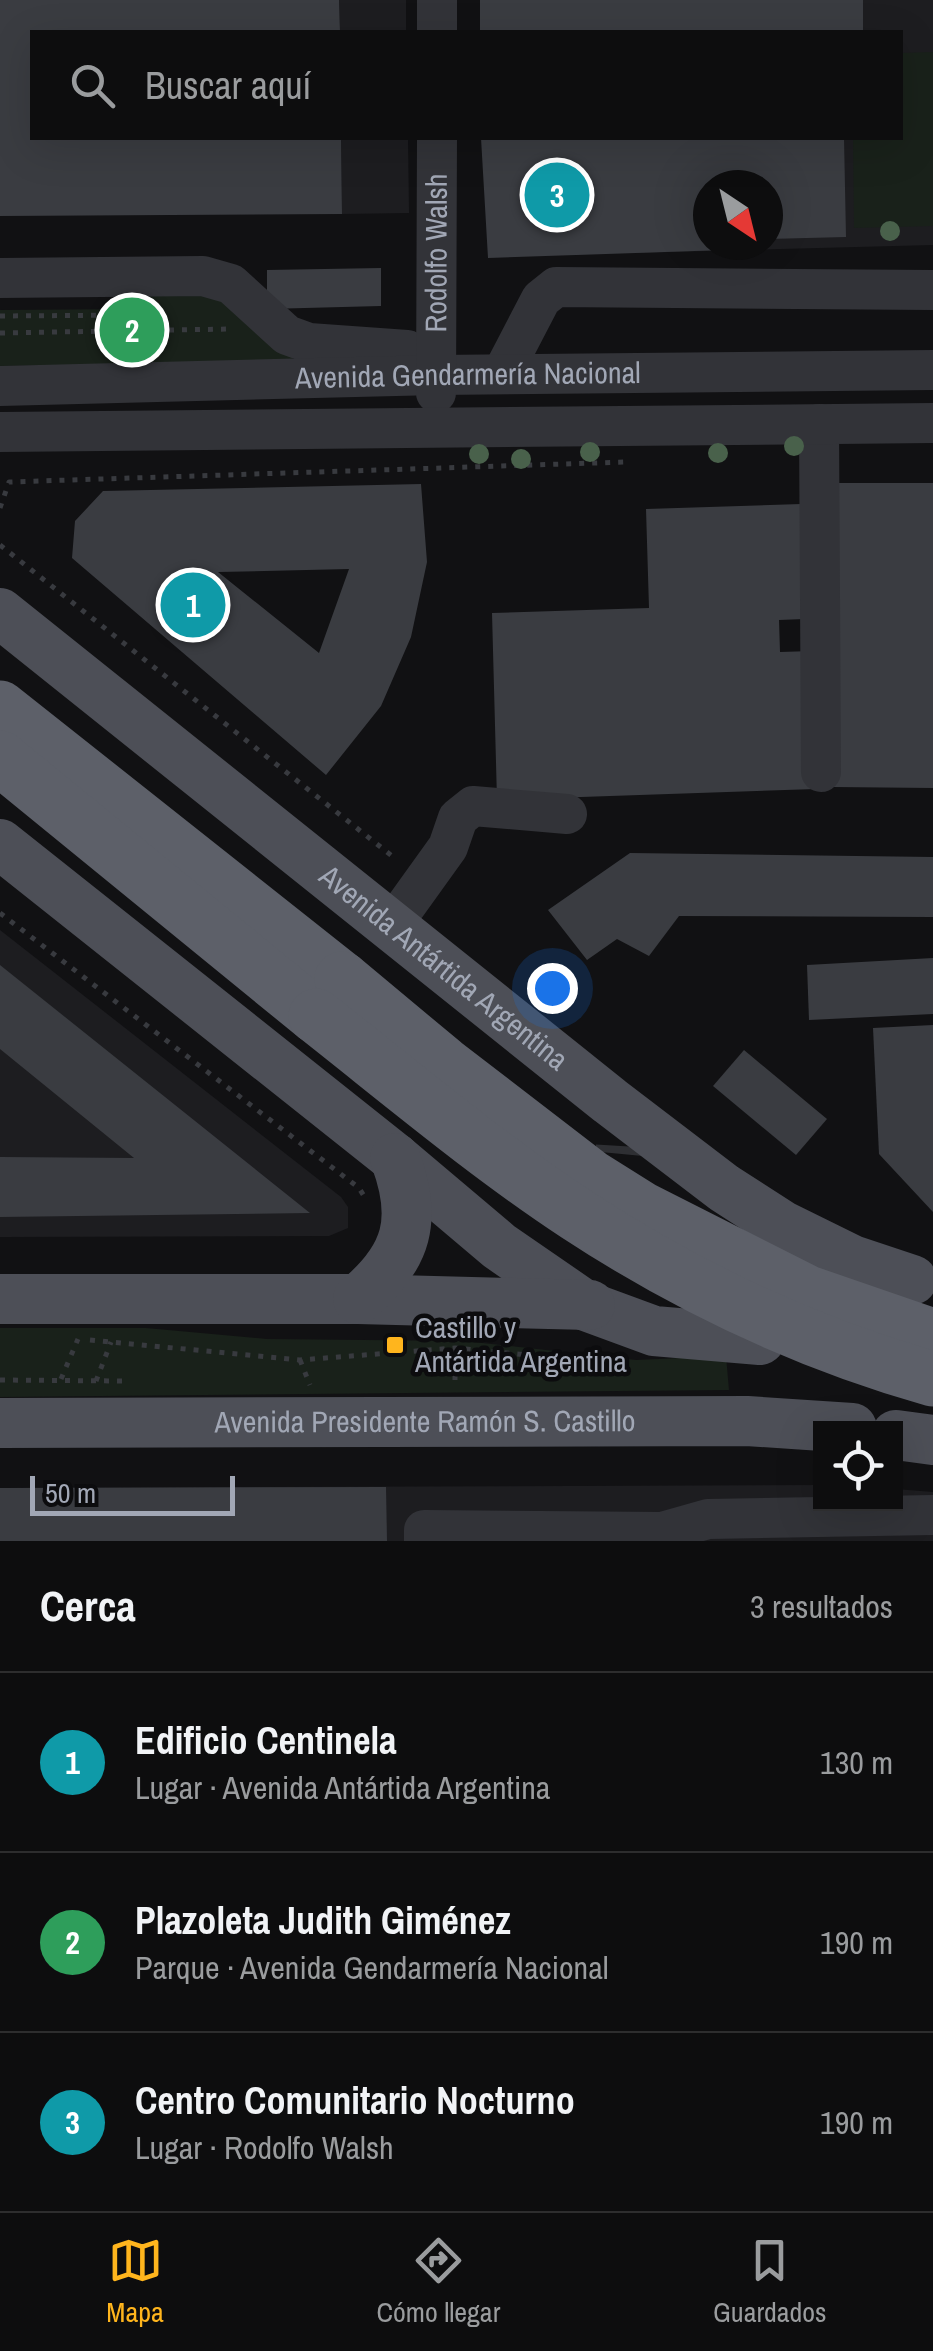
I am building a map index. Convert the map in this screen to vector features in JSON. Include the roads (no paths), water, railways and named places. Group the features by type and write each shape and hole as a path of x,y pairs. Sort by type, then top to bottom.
{"highway":[{"path":"0,691 57,754"},
{"path":"0,708 57,754 329,998 518,1174 625,1245 727,1301 796,1333 933,1380"},
{"path":"0,758 160,887"},
{"path":"0,779 329,998 444,1064 642,1209 808,1292 933,1336"}],"main road":[{"name":"Avenida Antártida Argentina","path":"0,613 392,925 615,1124 783,1226 852,1260 907,1280"},
{"path":"0,844 499,1246 586,1306 654,1331 760,1340"},
{"path":"358,1299 397,1258 408,1220 406,1188 394,1158"},
{"path":"499,1246 573,1232"},
{"path":"0,1299 358,1299 586,1306 662,1285"},
{"name":"Avenida Presidente Ramón S. Castillo","path":"0,1423 747,1420 813,1425"},
{"path":"903,1436 933,1440"}],"street":[{"path":"436,0 436,30"},
{"name":"Rodolfo Walsh","path":"435,428 436,140"},
{"path":"0,278 204,276 231,284 278,328 309,343 408,350 437,374"},
{"path":"502,374 540,298 556,287 933,290"},
{"name":"Avenida Gendarmería Nacional","path":"0,386 437,374 933,370"},
{"name":"Avenida Gendarmería Nacional","path":"0,432 933,422"},
{"path":"819,424 821,772"},
{"path":"392,925 448,847 458,818 473,806 567,814"},
{"path":"424,1541 424,1530 662,1532 708,1519 933,1514"}],"tunnel":[{"path":"588,1219 613,1186 621,1146"}],"place":[{"name":"Centro Comunitario Nocturno","path":"557,195"},
{"name":"Plazoleta Judith Giménez","path":"132,330"},
{"name":"Edificio Centinela","path":"193,605"},
{"name":"Castillo y Antártida Argentina","path":"395,1345"}]}
